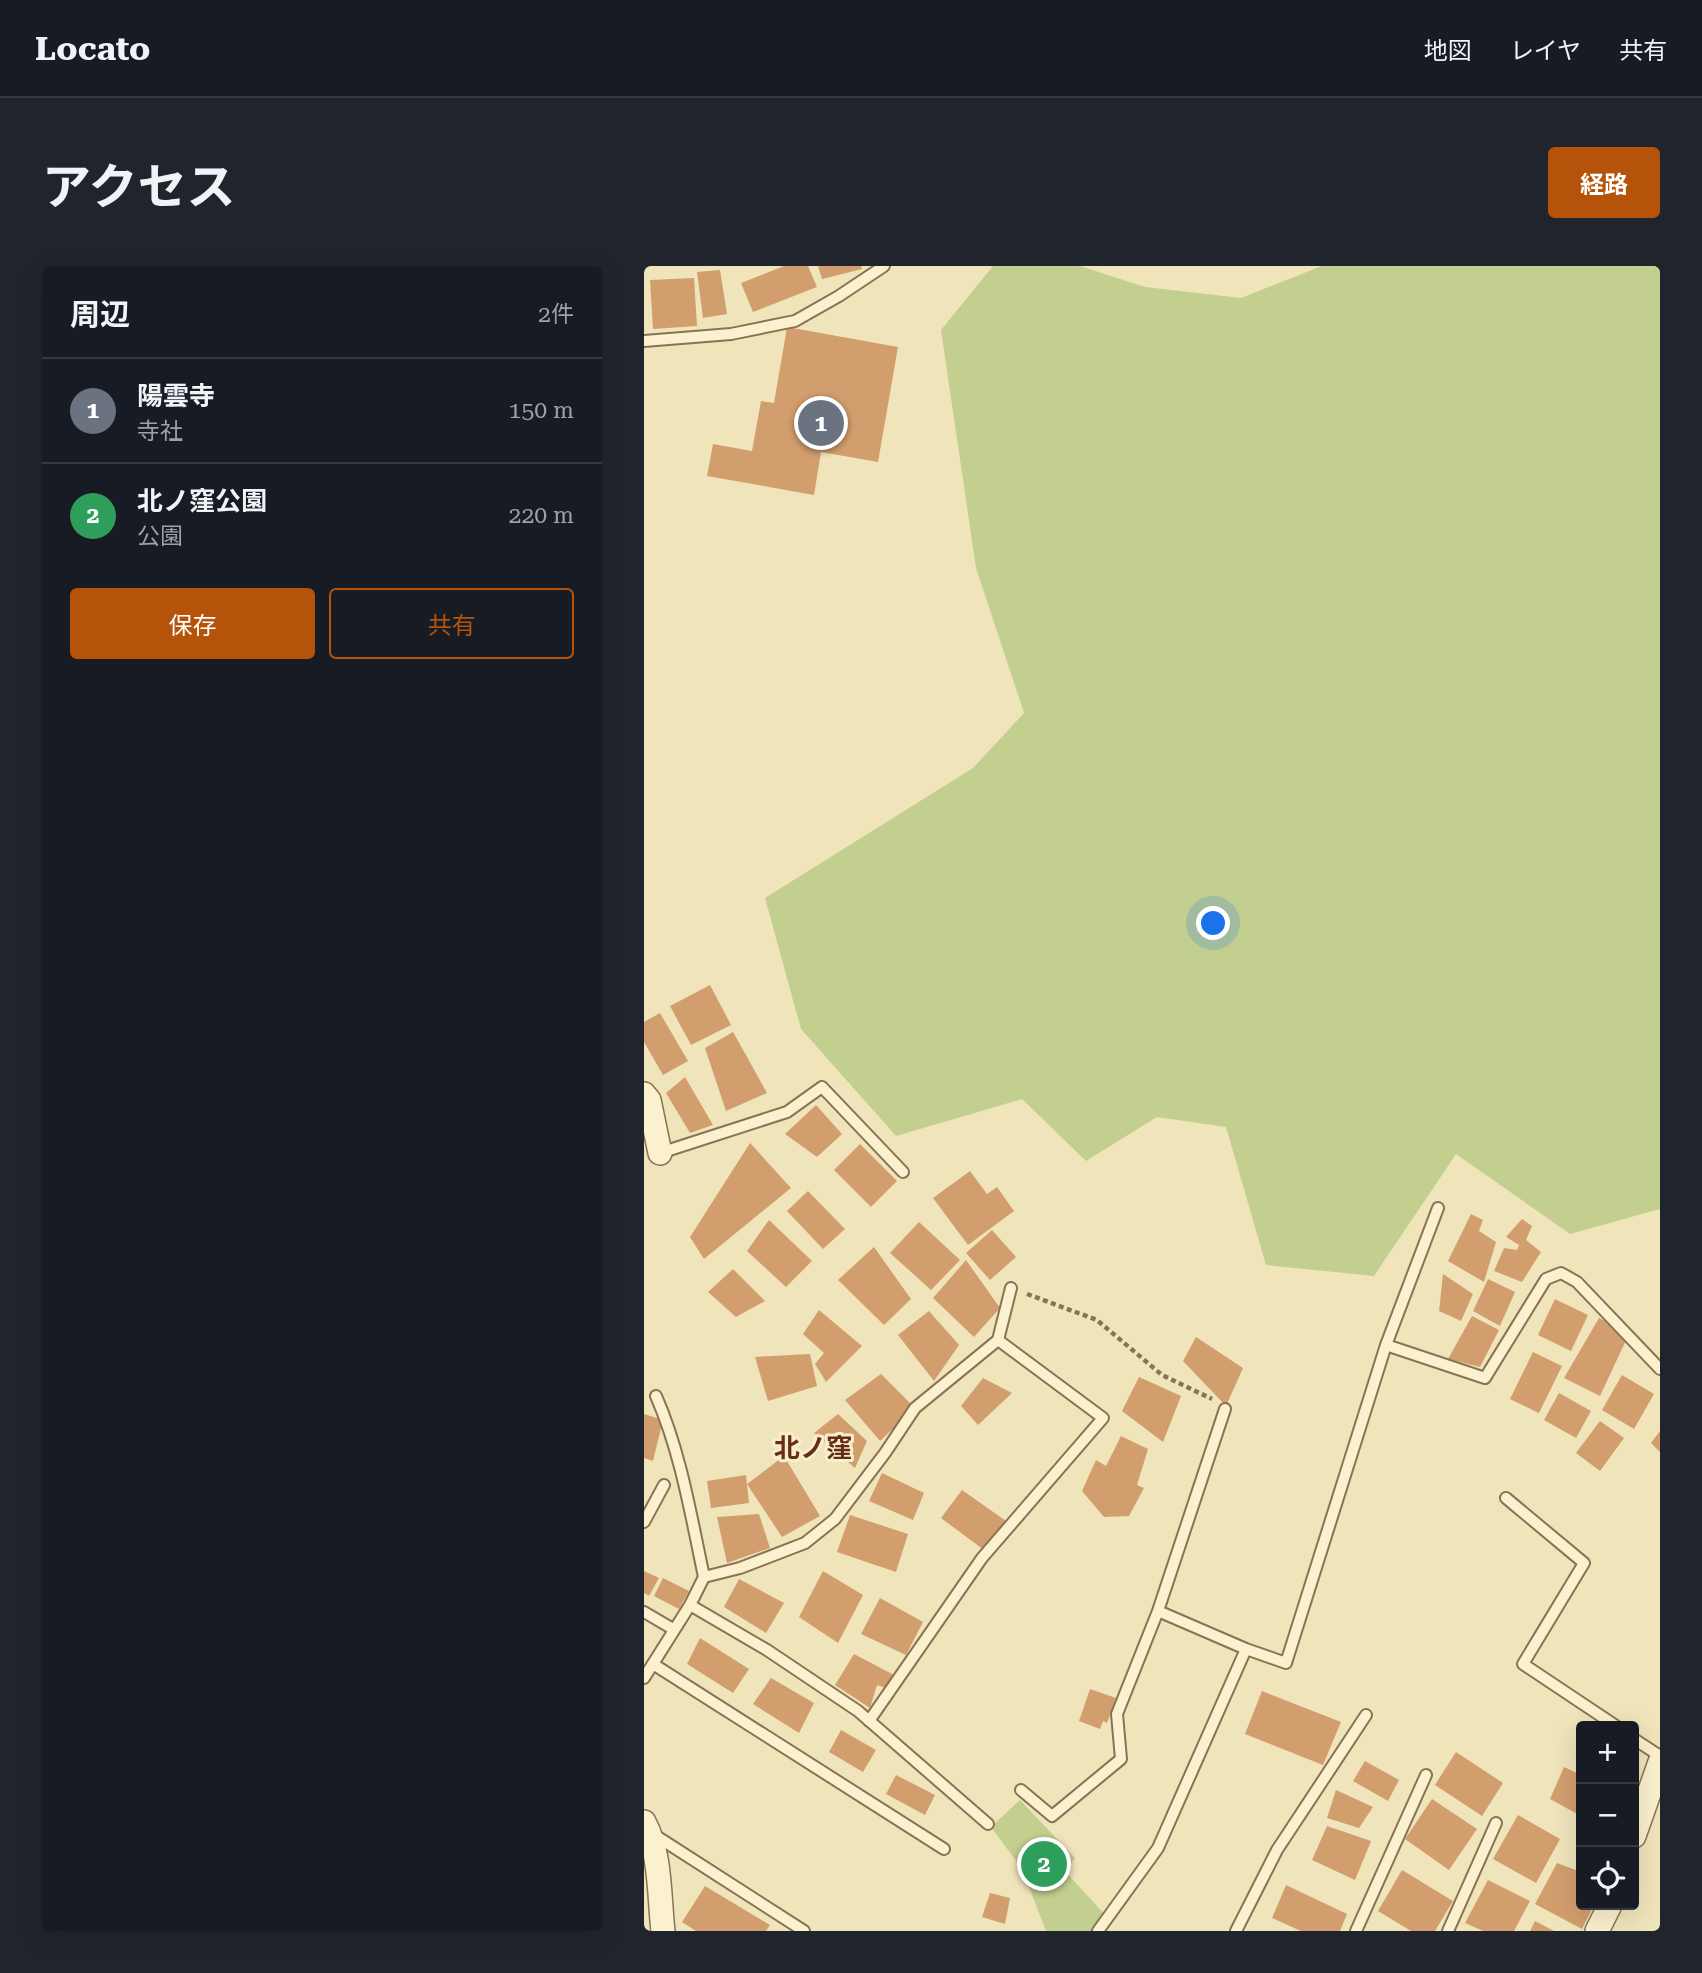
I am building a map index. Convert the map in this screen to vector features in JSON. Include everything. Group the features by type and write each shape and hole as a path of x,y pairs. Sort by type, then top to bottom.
{"street":[{"path":"644,1094 649,1100 660,1153"},
{"path":"1639,1821 1660,1759"},
{"path":"647,1827 657,1867 663,1931"},
{"path":"1597,1931 1608,1910"}],"lane":[{"path":"644,341 731,334 795,321 884,266"},
{"path":"660,1153 787,1112 822,1087 903,1172"},
{"path":"1158,1611 1286,1663 1386,1345 1438,1208"},
{"path":"1386,1345 1485,1378 1546,1279 1561,1273 1577,1282 1660,1369"},
{"path":"704,1577 740,1569 805,1543 835,1519 915,1408 998,1340 1010,1287"},
{"path":"869,1721 982,1558 1103,1418 998,1340"},
{"path":"644,1678 690,1605 704,1577 683,1476 668,1423 656,1396"},
{"path":"1021,1790 1052,1816 1121,1759 1117,1714 1158,1611 1225,1409"},
{"path":"644,1522 664,1485"},
{"path":"1506,1498 1584,1563 1524,1664 1609,1721"},
{"path":"690,1605 767,1650 858,1711 988,1824"},
{"path":"644,1612 673,1629"},
{"path":"1098,1931 1158,1848 1246,1649"},
{"path":"653,1664 944,1849"},
{"path":"1236,1931 1277,1850 1366,1715"},
{"path":"1639,1742 1660,1759"},
{"path":"1356,1931 1426,1775"},
{"path":"1448,1931 1496,1822"},
{"path":"647,1827 804,1931"}],"path":[{"path":"1010,1287 1097,1320 1162,1375 1226,1406 1225,1409"}],"green space":[{"path":"993,266 1080,266 1145,287 1241,298 1322,266 1660,266 1660,1209 1570,1234 1456,1154 1374,1276 1266,1265 1226,1127 1157,1117 1086,1161 1022,1099 896,1136 801,1029 765,898 973,768 1024,713 976,568 941,330"},
{"path":"1020,1800 1075,1858 1065,1871 1105,1915 1093,1931 1046,1931 1022,1869 991,1827"}],"building":[{"path":"784,266 808,266 817,287 753,312 741,283"},
{"path":"818,266 861,266 862,269 822,279"},
{"path":"720,270 727,314 703,318 697,272"},
{"path":"694,278 697,326 653,329 650,280"},
{"path":"787,327 898,347 878,462 821,452 814,495 707,476 713,444 752,451 761,401 774,403"},
{"path":"710,985 731,1025 691,1045 670,1006"},
{"path":"660,1013 688,1061 663,1075 644,1042 644,1022"},
{"path":"733,1032 767,1093 726,1111 705,1048"},
{"path":"685,1077 713,1125 690,1133 666,1093"},
{"path":"816,1105 842,1134 817,1157 785,1134"},
{"path":"750,1143 791,1188 704,1259 690,1237"},
{"path":"860,1144 897,1181 871,1207 834,1170"},
{"path":"970,1171 987,1194 997,1187 1014,1211 968,1245 933,1198"},
{"path":"808,1191 845,1229 823,1249 787,1211"},
{"path":"1471,1214 1483,1220 1479,1231 1496,1242 1484,1282 1448,1261"},
{"path":"1522,1219 1532,1226 1526,1240 1541,1252 1522,1282 1494,1271 1504,1248 1517,1250 1519,1245 1506,1237"},
{"path":"769,1220 812,1261 786,1287 747,1251"},
{"path":"919,1222 960,1260 931,1290 890,1253"},
{"path":"992,1230 1016,1257 990,1280 966,1253"},
{"path":"874,1247 911,1299 884,1325 838,1280"},
{"path":"966,1260 1000,1308 974,1337 933,1298"},
{"path":"733,1269 765,1301 736,1317 708,1292"},
{"path":"1443,1274 1473,1294 1461,1321 1439,1311"},
{"path":"1488,1279 1515,1292 1500,1326 1473,1311"},
{"path":"1555,1299 1588,1315 1571,1351 1538,1335"},
{"path":"819,1310 862,1346 826,1382 815,1364 824,1353 803,1334"},
{"path":"929,1311 959,1345 934,1381 898,1335"},
{"path":"1472,1316 1499,1330 1480,1367 1448,1359"},
{"path":"1599,1318 1628,1336 1600,1396 1564,1378"},
{"path":"1196,1337 1243,1368 1226,1406 1183,1361"},
{"path":"1533,1352 1562,1366 1539,1413 1510,1399"},
{"path":"810,1354 817,1386 768,1401 755,1357"},
{"path":"881,1374 915,1408 880,1441 845,1400"},
{"path":"1622,1375 1654,1394 1634,1429 1602,1410"},
{"path":"1139,1377 1181,1396 1163,1442 1122,1411"},
{"path":"983,1378 1012,1393 978,1425 961,1406"},
{"path":"1559,1393 1591,1411 1576,1438 1544,1420"},
{"path":"644,1414 663,1420 653,1461 644,1458"},
{"path":"838,1414 867,1441 855,1468 814,1433"},
{"path":"1600,1421 1624,1438 1600,1471 1576,1453"},
{"path":"1660,1431 1660,1452 1651,1443"},
{"path":"1121,1436 1148,1449 1137,1485 1144,1488 1129,1516 1104,1517 1082,1491 1096,1460 1106,1466"},
{"path":"784,1456 820,1516 782,1537 747,1484"},
{"path":"882,1473 924,1493 913,1520 869,1501"},
{"path":"746,1475 749,1503 711,1508 707,1481"},
{"path":"962,1490 1006,1521 984,1550 941,1518"},
{"path":"759,1514 770,1548 727,1563 717,1517"},
{"path":"850,1515 908,1534 896,1572 837,1552"},
{"path":"644,1571 659,1578 649,1596 644,1593"},
{"path":"823,1571 863,1595 838,1643 799,1617"},
{"path":"663,1578 689,1591 679,1609 654,1596"},
{"path":"739,1579 784,1603 766,1633 724,1607"},
{"path":"880,1598 923,1622 906,1655 861,1634"},
{"path":"700,1638 749,1669 733,1693 687,1664"},
{"path":"854,1654 894,1675 888,1689 877,1685 870,1708 835,1685"},
{"path":"771,1678 814,1703 799,1733 753,1704"},
{"path":"1090,1689 1116,1698 1107,1723 1103,1721 1100,1729 1079,1721"},
{"path":"1262,1691 1341,1722 1323,1765 1245,1734"},
{"path":"841,1730 876,1750 863,1772 829,1752"},
{"path":"1456,1752 1503,1783 1482,1816 1435,1785"},
{"path":"1365,1761 1399,1780 1388,1801 1353,1781"},
{"path":"1564,1767 1576,1773 1576,1813 1550,1799"},
{"path":"896,1775 935,1795 925,1815 886,1794"},
{"path":"1336,1790 1373,1807 1359,1828 1327,1818"},
{"path":"1432,1799 1477,1829 1449,1870 1405,1839"},
{"path":"1518,1815 1560,1839 1536,1883 1493,1859"},
{"path":"1327,1826 1371,1841 1355,1880 1312,1860"},
{"path":"1557,1863 1576,1870 1576,1910 1592,1910 1582,1929 1535,1904"},
{"path":"1402,1870 1453,1901 1435,1931 1411,1931 1378,1911"},
{"path":"1488,1880 1530,1901 1514,1931 1483,1931 1465,1923"},
{"path":"1286,1885 1347,1914 1340,1931 1301,1931 1272,1918"},
{"path":"705,1886 770,1925 766,1931 696,1931 682,1922"},
{"path":"990,1893 1010,1898 1005,1924 982,1917"},
{"path":"1535,1921 1554,1931 1530,1931"}],"place":[{"name":"陽雲寺","path":"821,423"},
{"name":"北ノ窪公園","path":"1044,1864"}],"district":[{"name":"北ノ窪","path":"813,1448"}]}
